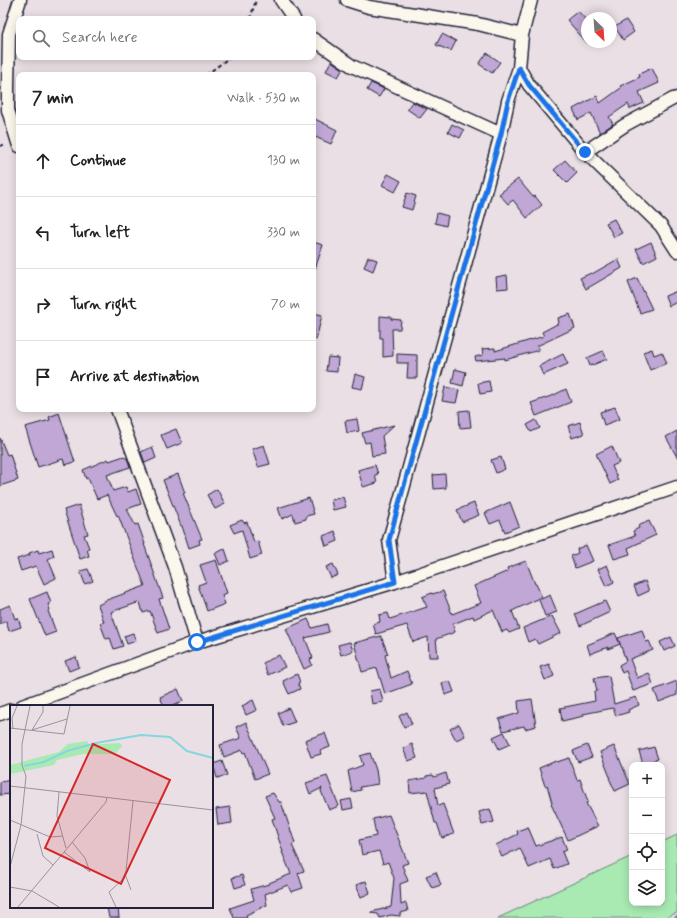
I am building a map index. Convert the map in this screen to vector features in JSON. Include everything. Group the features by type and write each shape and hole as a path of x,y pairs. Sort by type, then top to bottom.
{"street":[{"path":"16,136 8,110 9,34 20,0"},
{"path":"281,0 292,16"},
{"path":"347,0 369,7 478,24 522,35"},
{"path":"395,582 389,540 501,134 508,101 519,68 522,35 532,0"},
{"path":"316,41 352,66 501,134"},
{"path":"519,68 529,85 585,152 661,226 677,251"},
{"path":"0,78 8,89"},
{"path":"585,152 625,125 677,98"},
{"path":"118,412 175,567 197,642"},
{"path":"25,705 197,642 395,582 677,487"},
{"path":"0,714 10,710"}],"path":[{"path":"251,16 256,0"},
{"path":"210,72 226,60"}],"green space":[{"path":"677,835 677,913 663,918 498,918 629,857 629,906 665,906 665,841"}],"building":[{"path":"578,11 581,14 581,36 567,20"},
{"path":"626,20 634,32 623,40 617,30 617,26"},
{"path":"442,34 456,41 451,51 436,45"},
{"path":"487,53 500,62 492,73 479,64"},
{"path":"331,61 343,69 338,77 326,71"},
{"path":"652,68 659,83 639,92 644,103 630,109 628,104 609,117 613,124 600,133 591,113 578,120 573,109 597,96 600,103 621,88 620,86 640,77 639,74"},
{"path":"371,83 384,89 379,97 367,90"},
{"path":"412,102 427,109 420,118 407,109"},
{"path":"316,120 337,130 331,144 316,137"},
{"path":"452,124 464,130 460,138 448,132"},
{"path":"565,160 577,173 567,183 554,170"},
{"path":"388,174 401,181 395,192 382,185"},
{"path":"518,179 542,205 527,218 513,200 508,204 499,194"},
{"path":"407,193 416,196 412,210 402,207"},
{"path":"437,213 448,216 446,226 435,223"},
{"path":"614,219 622,233 614,237 606,223"},
{"path":"651,242 657,256 643,263 636,249"},
{"path":"316,243 323,245 316,266"},
{"path":"368,257 377,260 373,271 364,267"},
{"path":"618,259 622,268 586,289 580,278 591,273 592,274"},
{"path":"507,275 508,288 497,289 496,277"},
{"path":"637,278 652,309 640,313 628,282"},
{"path":"677,291 677,302 669,306 665,296"},
{"path":"316,314 322,315 316,340"},
{"path":"570,314 575,328 537,346 539,350 505,360 505,358 476,361 475,357 483,355 482,349 495,348 495,351 544,336 542,332 559,323 558,318"},
{"path":"380,316 401,320 400,329 392,329 393,356 383,357 383,338 380,338"},
{"path":"652,349 654,355 662,352 667,363 650,370 643,352"},
{"path":"603,351 607,359 590,366 587,358"},
{"path":"397,354 417,355 417,378 407,378 408,363 397,363"},
{"path":"563,354 568,364 543,375 539,366"},
{"path":"328,357 338,358 337,372 326,371"},
{"path":"455,369 466,372 463,386 452,383"},
{"path":"355,374 365,377 362,389 352,387"},
{"path":"489,381 491,392 480,394 478,383"},
{"path":"445,387 459,390 456,403 442,401"},
{"path":"566,389 571,402 536,416 531,403"},
{"path":"615,407 620,419 604,425 600,412"},
{"path":"469,410 471,427 460,428 459,411"},
{"path":"59,413 75,462 65,465 63,459 38,467 25,427 50,420 49,417"},
{"path":"357,419 359,431 347,433 345,421"},
{"path":"536,420 540,428 531,432 527,425"},
{"path":"580,422 584,434 572,438 568,426"},
{"path":"394,425 382,436 385,454 372,456 370,442 365,443 362,433"},
{"path":"176,429 182,443 167,449 161,435"},
{"path":"677,431 677,457 666,437"},
{"path":"0,438 7,455 10,454 18,480 0,486"},
{"path":"264,445 270,464 258,467 252,449"},
{"path":"612,446 619,463 612,466 618,480 610,484 596,454"},
{"path":"152,447 156,458 145,463 141,452"},
{"path":"124,456 127,458 130,467 107,475 113,491 126,487 128,492 136,489 141,504 127,509 135,525 138,524 145,544 163,598 159,599 169,629 158,633 150,611 143,613 140,602 111,612 123,646 114,649 110,638 106,639 100,623 104,622 98,605 104,601 145,586 118,515 117,516 107,495 97,499 88,478 86,479 83,470 108,459 109,461"},
{"path":"501,457 505,469 496,473 491,460"},
{"path":"375,465 378,474 375,475 377,483 363,487 358,470"},
{"path":"178,474 185,493 183,493 202,539 199,540 200,544 189,548 182,526 163,480"},
{"path":"445,474 446,488 434,489 433,475"},
{"path":"217,489 225,504 215,509 207,495"},
{"path":"343,497 346,507 333,510 331,500"},
{"path":"309,498 314,514 306,516 306,519 295,522 293,514 282,519 278,508"},
{"path":"510,502 519,526 505,532 500,520 490,524 485,513"},
{"path":"474,503 479,515 462,522 457,510"},
{"path":"79,505 88,534 84,535 89,548 87,549 89,556 80,559 64,510"},
{"path":"242,520 244,523 247,522 254,542 258,541 262,555 250,559 242,530 234,533 230,525"},
{"path":"649,521 656,535 628,548 630,554 614,559 609,545 635,536 633,531 639,528 638,526"},
{"path":"335,531 338,541 326,546 323,536"},
{"path":"586,545 593,561 575,568 571,556 578,553 577,549"},
{"path":"52,549 54,556 48,559 56,578 44,584 36,566 21,571 17,559 30,555 29,553 38,550 39,553"},
{"path":"225,549 229,561 220,565 215,553"},
{"path":"216,560 227,593 222,595 225,604 207,611 198,585 206,582 200,565"},
{"path":"526,561 542,597 512,611 519,629 509,633 507,630 502,632 493,610 474,619 473,616 453,624 455,632 436,639 438,657 429,657 428,637 413,642 407,625 376,634 373,624 380,622 379,615 388,613 390,619 427,607 422,597 432,593 443,591 452,614 481,603 474,586 508,571 507,568"},
{"path":"333,564 338,575 331,578 326,567"},
{"path":"607,565 614,582 606,586 598,569"},
{"path":"88,569 93,581 85,584 80,571"},
{"path":"645,581 649,591 638,596 634,586"},
{"path":"47,592 51,603 48,604 50,610 48,611 56,632 45,636 30,599"},
{"path":"550,595 557,612 545,616 539,600"},
{"path":"605,601 610,612 580,626 575,614"},
{"path":"10,605 15,619 18,618 21,627 9,631 6,621 0,624 0,609"},
{"path":"552,616 561,633 538,644 535,639 528,642 523,628"},
{"path":"308,619 312,628 327,624 329,632 305,638 313,658 310,659 312,665 304,669 286,629"},
{"path":"642,630 646,642 649,641 653,650 630,659 637,678 649,673 653,684 633,691 626,671 622,673 619,665 626,661 618,638"},
{"path":"133,633 136,641 127,644 124,636"},
{"path":"615,633 620,644 590,654 587,645"},
{"path":"381,636 388,654 385,655 391,678 407,671 412,684 385,694 377,668 362,672 354,643"},
{"path":"671,637 675,646 664,651 660,642"},
{"path":"350,642 353,651 341,655 338,645"},
{"path":"279,655 285,667 268,675 263,663"},
{"path":"76,657 79,667 69,671 65,661"},
{"path":"549,664 554,676 545,680 540,667"},
{"path":"297,674 300,682 298,683 300,689 289,694 283,681"},
{"path":"609,676 614,704 636,697 639,705 628,710 629,712 616,716 613,708 583,714 584,716 562,721 560,708 595,701 594,691 597,691 594,678"},
{"path":"450,681 454,692 445,695 442,683"},
{"path":"677,681 677,695 659,702 654,690"},
{"path":"178,689 183,701 173,705 164,705 160,697"},
{"path":"380,689 383,702 372,704 370,691"},
{"path":"532,699 536,726 525,729 524,726 503,731 499,719 519,713 518,701"},
{"path":"253,700 257,710 246,715 242,706"},
{"path":"289,708 295,722 283,726 278,713"},
{"path":"407,712 412,724 404,727 399,716"},
{"path":"246,722 268,774 255,779 245,752 243,753 242,750 224,757 220,745 241,738 236,727"},
{"path":"459,724 465,736 456,740 450,729"},
{"path":"504,732 510,744 499,749 493,737"},
{"path":"325,733 330,747 320,751 321,754 311,757 305,740"},
{"path":"412,744 417,758 408,761 403,748"},
{"path":"587,745 592,757 578,762 573,751"},
{"path":"614,746 629,784 615,791 600,752"},
{"path":"654,747 658,759 649,762 642,762 639,751"},
{"path":"370,753 376,770 378,784 360,787 361,790 352,792 348,771 363,765 360,756"},
{"path":"569,758 577,780 580,779 588,802 586,803 598,826 568,840 551,804 547,785 545,786 539,768 556,761"},
{"path":"222,761 227,775 217,778 213,764"},
{"path":"446,773 449,784 435,788 438,806 443,804 454,834 442,838 437,823 435,823 427,791 410,793 409,781 426,778 426,776 433,775 434,777"},
{"path":"327,776 339,806 329,810 321,791 322,788 310,794 306,783"},
{"path":"10,780 10,794 0,795 0,782"},
{"path":"273,793 279,802 281,802 295,843 292,845 304,871 298,873 303,888 291,892 288,885 265,894 267,905 246,915 247,918 234,918 230,908 254,900 251,889 269,884 291,874 282,852 272,819 275,818 265,796"},
{"path":"351,799 353,808 343,810 341,801"},
{"path":"230,807 232,823 218,825 216,809"},
{"path":"490,809 494,822 482,825 479,812"},
{"path":"389,815 408,863 402,865 408,881 400,884 401,905 406,903 408,911 400,913 400,916 391,915 380,918 378,914 371,912 391,907 394,878 388,862 383,864 379,851 362,855 359,840 376,836 373,819"},
{"path":"528,827 536,846 562,837 567,850 562,852 567,864 554,869 550,859 529,868 520,848 502,857 496,845 518,834 517,831"},
{"path":"436,872 441,885 432,888 426,876"},
{"path":"242,875 245,885 235,888 232,878"},
{"path":"366,881 370,893 361,897 356,885"},
{"path":"107,908 118,908 119,918 109,918"}],"route":[{"path":"197,642 395,582 389,540 501,134 508,101 519,68 529,85 585,152"}]}
